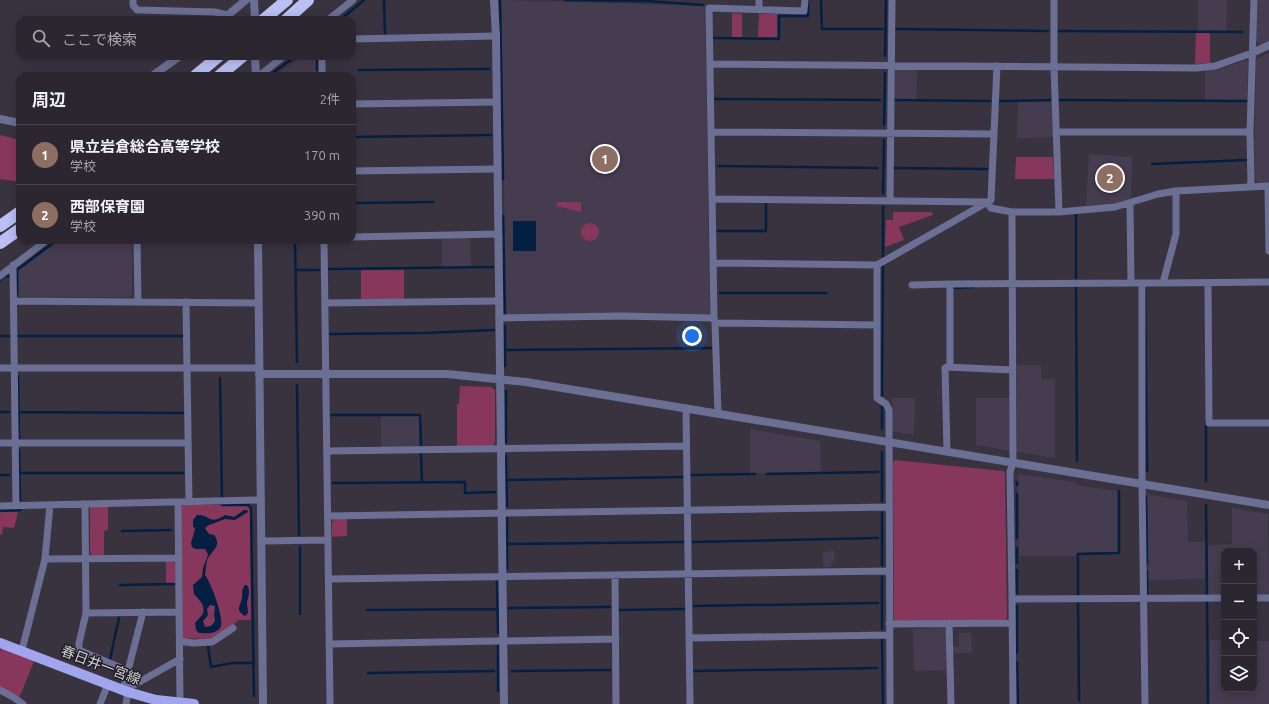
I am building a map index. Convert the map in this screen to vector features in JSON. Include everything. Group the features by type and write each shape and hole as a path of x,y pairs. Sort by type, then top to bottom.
{"highway":[{"path":"268,16 287,0"},
{"path":"290,16 308,0"},
{"path":"200,72 214,60"},
{"path":"224,72 239,60"},
{"path":"0,226 16,215"},
{"path":"0,244 16,232"}],"main road":[{"name":"春日井一宮線","path":"0,643 22,650 108,684 156,700 194,704"}],"street":[{"path":"133,0 133,5 137,10 215,12 221,16"},
{"path":"226,16 246,0"},
{"path":"254,0 255,16"},
{"path":"333,16 353,0"},
{"path":"494,0 496,36 504,704"},
{"path":"759,0 759,10"},
{"path":"718,413 714,320 709,8 804,11 804,0"},
{"path":"890,201 892,0"},
{"path":"1054,0 1054,67 1059,212"},
{"path":"1251,187 1250,132 1254,0"},
{"path":"356,39 496,36"},
{"path":"710,64 1197,68 1215,66 1252,53 1269,45"},
{"path":"158,72 174,60"},
{"path":"255,60 256,72"},
{"path":"264,72 279,60"},
{"path":"322,60 322,72"},
{"path":"713,263 877,265 991,200 997,66"},
{"path":"356,104 496,102"},
{"path":"0,119 16,122"},
{"path":"711,132 994,134"},
{"path":"1056,132 1250,132"},
{"path":"356,170 497,169"},
{"path":"987,202 991,208 1012,212 1059,212 1115,207 1158,194 1176,191 1268,186 1269,251"},
{"path":"1163,283 1176,234 1176,191"},
{"path":"712,199 987,202"},
{"path":"1130,203 1131,283"},
{"path":"1012,212 1013,462 1010,472 1013,704"},
{"path":"356,237 498,234"},
{"path":"0,276 42,244"},
{"path":"137,244 138,302"},
{"path":"258,244 263,704"},
{"path":"324,244 330,704"},
{"path":"13,265 16,506"},
{"path":"877,265 877,398 886,404 889,410 890,704"},
{"path":"1208,282 1209,423 1269,423"},
{"path":"912,285 1269,282"},
{"path":"1142,283 1144,704"},
{"path":"947,451 945,368 950,365 950,284"},
{"path":"14,301 258,303"},
{"path":"325,303 499,301"},
{"path":"186,302 189,502"},
{"path":"499,318 621,316 877,325"},
{"path":"947,367 1012,370"},
{"path":"0,368 187,368 326,374 447,374 500,378 889,441 1269,505"},
{"path":"686,408 690,704"},
{"path":"0,443 188,443"},
{"path":"327,451 686,446"},
{"path":"0,506 261,500"},
{"path":"178,502 180,703"},
{"path":"85,504 86,613 79,643 79,650 128,671"},
{"path":"22,650 45,559 50,505"},
{"path":"328,516 889,507"},
{"path":"261,541 328,540"},
{"path":"45,559 179,558"},
{"path":"329,580 889,571"},
{"path":"615,575 616,704"},
{"path":"1012,599 1221,598"},
{"path":"1257,598 1269,598"},
{"path":"126,704 125,690 128,671 143,612"},
{"path":"86,613 179,612"},
{"path":"949,623 951,704"},
{"path":"889,624 1012,623"},
{"path":"180,641 193,643 212,642 233,628"},
{"path":"689,638 889,635"},
{"path":"330,644 616,639"},
{"path":"125,690 180,659"},
{"path":"100,704 108,684"},
{"path":"0,690 23,704"}],"shaded area":[{"path":"501,0 705,6 710,313 708,315 621,313 506,314"},
{"path":"1198,0 1227,0 1226,31 1198,31"},
{"path":"1258,0 1269,0 1269,40 1260,44 1256,40"},
{"path":"732,13 742,14 742,37 732,37"},
{"path":"759,14 777,14 777,37 758,37"},
{"path":"1196,33 1210,33 1210,63 1195,64"},
{"path":"1269,53 1269,183 1259,184 1254,178 1256,59"},
{"path":"297,60 316,60 317,72 280,72"},
{"path":"1246,60 1248,62 1247,100 1205,100 1205,71 1233,65"},
{"path":"897,69 917,69 916,99 894,99 895,72"},
{"path":"1018,102 1052,102 1053,137 1017,138"},
{"path":"0,135 16,139 16,181 0,179"},
{"path":"1089,154 1132,157 1131,198 1118,203 1086,205"},
{"path":"1016,157 1053,157 1054,179 1015,179"},
{"path":"557,202 581,202 581,212 557,206"},
{"path":"893,212 932,212 933,215 899,227 904,240 885,247 886,220 893,220"},
{"path":"586,223 594,223 599,228 597,239 594,241 586,241 581,236 581,228"},
{"path":"442,238 470,238 471,267 442,267"},
{"path":"54,244 132,244 132,294 129,297 20,297 18,271"},
{"path":"361,270 404,270 404,299 361,299"},
{"path":"1017,365 1041,365 1042,379 1055,379 1055,458 1017,452"},
{"path":"460,386 491,387 495,390 495,443 492,446 457,446 457,404 459,404"},
{"path":"892,398 915,398 914,435 892,431"},
{"path":"976,398 1009,398 1010,451 976,445"},
{"path":"381,415 419,415 419,447 381,448"},
{"path":"750,429 820,441 821,472 750,473"},
{"path":"895,460 1003,471 1005,473 1007,618 1004,620 896,622 894,620 893,462"},
{"path":"1018,474 1076,482 1076,485 1117,491 1118,552 1076,553 1075,556 1019,556"},
{"path":"1147,494 1187,501 1188,542 1205,542 1205,579 1148,580"},
{"path":"183,505 247,506 250,508 251,620 238,620 233,625 210,639 182,638 181,507"},
{"path":"91,506 108,506 108,530 104,531 104,556 93,556 90,553"},
{"path":"1232,508 1268,514 1269,593 1266,595 1257,595 1257,548 1221,548 1221,596 1208,596 1208,545 1232,544"},
{"path":"0,512 18,512 14,528 3,527 2,535 0,534"},
{"path":"335,519 347,519 347,536 332,537 332,522"},
{"path":"834,551 835,563 831,563 831,567 823,567 823,552"},
{"path":"166,561 173,561 175,564 175,583 166,583"},
{"path":"944,628 946,631 946,670 914,671 913,629"},
{"path":"959,633 971,633 972,653 953,653 953,647 959,647"},
{"path":"1210,640 1221,640 1221,692 1257,692 1257,641 1269,641 1269,704 1209,704"},
{"path":"1,648 35,659 19,698 0,687"}],"water":[{"path":"513,221 536,221 536,251 513,251"},
{"path":"244,510 247,510 248,512 235,520 225,519 205,528 209,534 214,535 217,542 216,547 207,560 205,575 217,601 221,624 220,628 215,632 199,633 196,630 195,623 202,615 204,609 202,603 194,594 193,585 202,577 203,568 208,555 205,549 195,549 192,547 191,543 195,529 193,526 193,520 197,515 205,516 213,520 225,515 234,517","holes":["210,605 215,606 215,621 211,626 205,627 203,621 208,615 207,609"]},
{"path":"245,585 247,585 249,592 247,603 248,613 245,616 240,611 239,607"}],"waterway":[{"path":"345,16 364,0"},
{"path":"384,0 385,33"},
{"path":"500,0 503,179"},
{"path":"565,0 646,1 703,5"},
{"path":"821,0 822,29 882,29"},
{"path":"885,56 886,0"},
{"path":"714,38 779,39 779,16 808,16 808,1"},
{"path":"895,29 1048,31"},
{"path":"1056,31 1242,32"},
{"path":"274,72 291,60"},
{"path":"317,60 317,70"},
{"path":"359,70 489,69"},
{"path":"884,125 885,73"},
{"path":"715,99 880,100"},
{"path":"894,100 990,101"},
{"path":"999,101 1050,100"},
{"path":"1059,100 1247,101"},
{"path":"356,137 491,135"},
{"path":"883,193 884,140"},
{"path":"1152,164 1246,160"},
{"path":"718,166 877,168"},
{"path":"893,168 987,169"},
{"path":"356,203 433,202"},
{"path":"718,231 766,231 766,204"},
{"path":"883,207 883,256"},
{"path":"1076,215 1076,278"},
{"path":"503,216 505,314"},
{"path":"17,294 17,270 52,244"},
{"path":"295,244 297,362"},
{"path":"882,395 883,266"},
{"path":"329,269 493,267"},
{"path":"296,270 319,270"},
{"path":"0,280 5,276 9,276"},
{"path":"1076,286 1077,461"},
{"path":"952,288 973,287"},
{"path":"1145,288 1147,471"},
{"path":"720,293 826,293"},
{"path":"505,326 505,366"},
{"path":"330,334 425,333 494,330"},
{"path":"0,336 9,336"},
{"path":"17,336 182,336"},
{"path":"505,350 711,348"},
{"path":"18,376 19,438"},
{"path":"220,378 222,497"},
{"path":"297,385 299,535"},
{"path":"506,391 506,442"},
{"path":"882,407 882,429"},
{"path":"0,412 9,412"},
{"path":"18,412 183,413"},
{"path":"330,415 420,415 421,445"},
{"path":"1206,422 1206,481"},
{"path":"19,450 20,500"},
{"path":"882,452 882,501"},
{"path":"421,454 422,482"},
{"path":"506,456 507,506"},
{"path":"767,474 878,472"},
{"path":"19,473 183,473"},
{"path":"691,475 755,474"},
{"path":"0,475 9,475"},
{"path":"506,480 684,477"},
{"path":"333,483 465,482 465,493 495,492"},
{"path":"1078,596 1078,554 1119,553 1119,491"},
{"path":"1017,494 1017,538"},
{"path":"1146,497 1147,564"},
{"path":"222,505 248,505 251,508 254,696"},
{"path":"1206,505 1207,595"},
{"path":"0,511 20,509"},
{"path":"882,513 882,565"},
{"path":"507,518 507,569"},
{"path":"122,531 171,530"},
{"path":"693,542 878,538"},
{"path":"507,544 684,542"},
{"path":"300,547 300,614"},
{"path":"1017,548 1017,563"},
{"path":"1017,570 1017,593"},
{"path":"1147,571 1147,594"},
{"path":"882,577 882,629"},
{"path":"497,582 498,633"},
{"path":"120,585 174,584"},
{"path":"1078,602 1079,701"},
{"path":"1207,602 1208,704"},
{"path":"694,606 878,603"},
{"path":"1017,606 1017,653"},
{"path":"509,608 610,607"},
{"path":"367,610 498,609"},
{"path":"619,610 685,609"},
{"path":"110,659 119,618"},
{"path":"882,640 883,704"},
{"path":"208,646 211,667 232,663 253,663"},
{"path":"498,646 498,691"},
{"path":"1017,662 1018,704"},
{"path":"694,671 877,668"},
{"path":"512,671 610,670"},
{"path":"368,673 494,671"}],"place":[{"name":"県立岩倉総合高等学校","path":"605,159"},
{"name":"西部保育園","path":"1110,178"}]}
